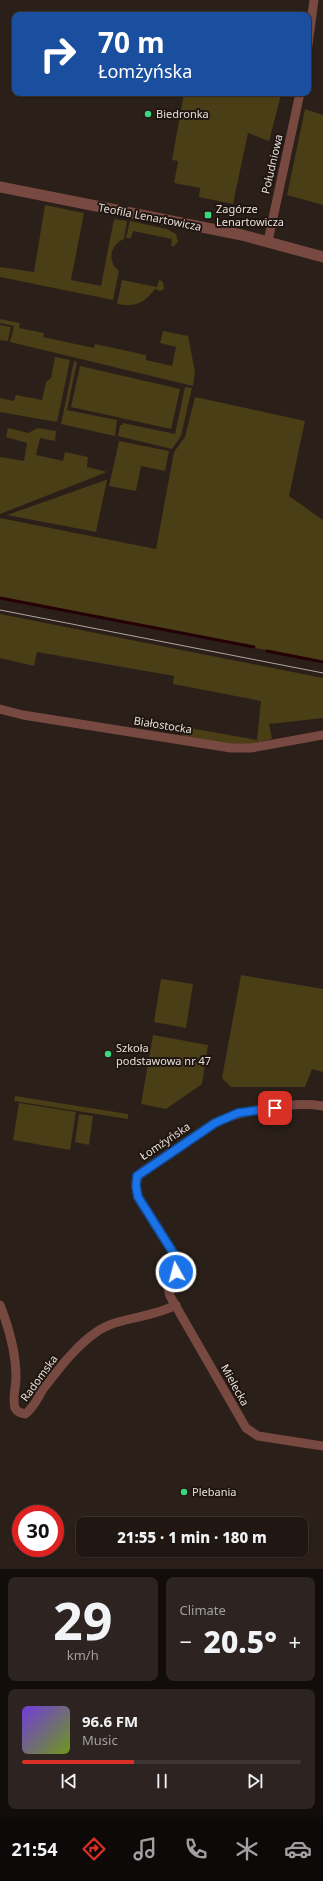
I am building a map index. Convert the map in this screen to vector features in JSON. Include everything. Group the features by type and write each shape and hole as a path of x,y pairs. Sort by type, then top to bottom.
{"street":[{"path":"311,22 314,0"},
{"name":"Południowa","path":"268,241 299,96"},
{"name":"Teofila Lenartowicza","path":"0,187 268,241 323,256"},
{"name":"Białostocka","path":"0,709 23,715 231,748 251,748 323,735"},
{"name":"Łomżyńska","path":"168,1282 176,1272 177,1264 174,1254 138,1197 136,1186 137,1176 215,1123 228,1116 245,1112 305,1104 323,1106"},
{"name":"Mielecka","path":"168,1282 168,1289 176,1305 246,1428 258,1436 323,1446"},
{"name":"Radomska","path":"0,1305 8,1325 14,1352 16,1378 14,1401 15,1409 19,1413 25,1414 30,1411 64,1362 95,1333 107,1326 163,1312 176,1305"}],"shaded area":[{"path":"183,96 281,96 269,141 248,133 233,204 199,197 200,188 174,183 178,161 172,160"},
{"path":"305,109 323,115 323,205 287,195"},
{"path":"45,205 84,213 71,280 101,286 114,219 127,221 124,239 120,241 113,249 111,258 115,267 119,271 113,300 0,277 0,267 34,272"},
{"path":"130,221 167,229 176,234 178,242 174,246 171,246 172,239 133,231 131,238 126,238"},
{"path":"122,280 157,287 159,280 163,282 164,289 160,291 155,289 147,298 134,305 117,304"},
{"path":"0,319 20,323 19,328 44,333 43,337 94,348 95,344 146,355 146,360 172,366 176,347 160,343 163,331 188,336 195,372 193,386 10,342 14,326 0,323"},
{"path":"0,325 11,327 8,341 0,340"},
{"path":"55,357 70,360 57,422 0,412 0,398 14,401 16,395 42,400 46,382 51,378"},
{"path":"74,361 77,362 67,410 117,420 115,436 61,424"},
{"path":"80,366 180,389 171,429 71,407"},
{"path":"185,387 192,388 181,436 172,449 118,436 120,425 123,425 123,423 175,434"},
{"path":"195,397 305,421 289,496 323,520 323,661 0,599 0,518 156,549 174,452 185,437"},
{"path":"8,428 28,433 38,428 56,431 55,441 40,438 36,455 63,461 65,452 88,457 87,467 107,472 0,514 0,457 24,461 27,443 6,437"},
{"path":"119,441 169,451 165,471 141,466 136,491 109,486"},
{"path":"106,480 96,532 7,515"},
{"path":"0,614 323,678 323,718 269,724 272,739 252,744 234,745 185,737 179,732 179,726 257,740 261,701 173,684 174,676 37,652 34,666 0,658"},
{"path":"241,975 323,989 323,1072 312,1069 305,1087 231,1087 222,1078"},
{"path":"161,979 193,984 186,1028 154,1022"},
{"path":"153,1035 208,1045 202,1084 166,1109 141,1104"},
{"path":"15,1096 128,1114 128,1119 14,1101"},
{"path":"19,1103 76,1112 70,1150 13,1140"},
{"path":"79,1114 93,1116 89,1145 75,1142"}],"waterway":[{"path":"0,598 254,647"},
{"path":"267,651 323,662"}],"tram line":[{"path":"0,610 323,673"}],"place":[{"name":"Biedronka","path":"148,114"},
{"name":"Zagórze Lenartowicza","path":"208,215"},
{"name":"Szkoła podstawowa nr 47","path":"108,1054"},
{"name":"Plebania","path":"184,1492"}],"route":[{"path":"176,1272 177,1264 174,1254 138,1197 136,1186 137,1176 215,1123 228,1116 238,1113 275,1108"}]}
